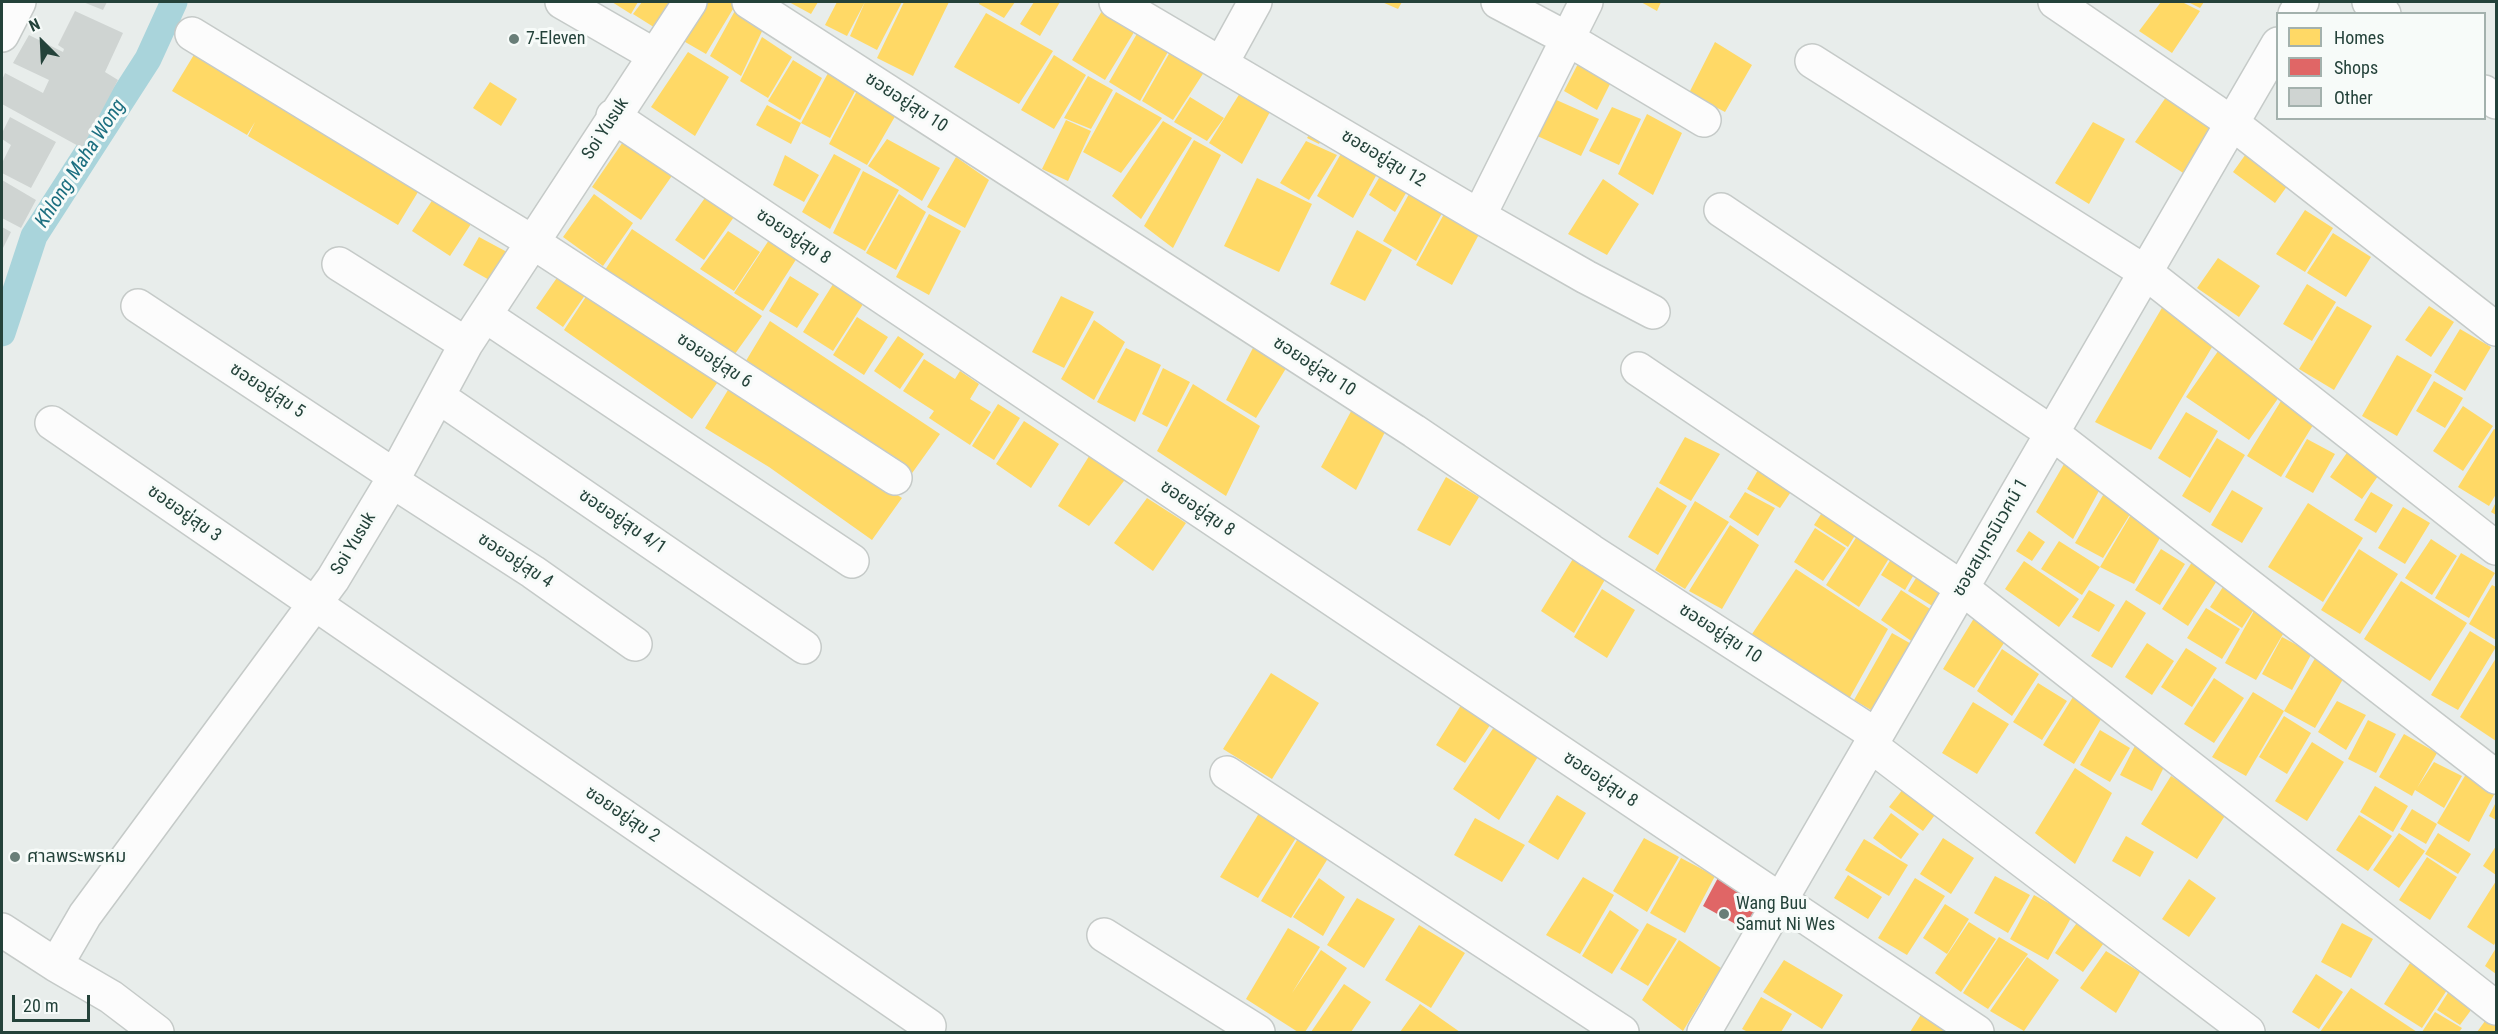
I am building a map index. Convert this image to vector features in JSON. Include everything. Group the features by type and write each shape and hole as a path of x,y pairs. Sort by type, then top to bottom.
{"street":[{"path":"2,35 19,2"},
{"path":"562,2 654,55"},
{"name":"Soi Yusuk","path":"56,965 85,915 315,605 393,479 466,344 534,243 613,116 690,2"},
{"name":"ซอยอยู่สุข 10","path":"749,2 1384,412 1873,740 2248,1032"},
{"name":"ซอยอยู่สุข 12","path":"1116,2 1479,216 1653,312"},
{"path":"1221,64 1255,2"},
{"path":"1498,2 1568,39 1704,120"},
{"path":"1479,216 1586,2"},
{"path":"2055,2 2232,123 2496,329"},
{"path":"2369,2 2382,12"},
{"name":"ซอยอยู่สุข 6","path":"192,34 534,243 895,478"},
{"name":"ซอยสมุทรนิเวศน์ 1","path":"1704,1032 2276,46"},
{"path":"1812,61 2145,272 2496,548"},
{"name":"ซอยอยู่สุข 8","path":"613,116 1780,902 1977,1032"},
{"path":"1721,210 2052,433 2496,777"},
{"path":"339,264 466,344"},
{"name":"ซอยอยู่สุข 5","path":"138,306 393,479"},
{"path":"486,316 852,561"},
{"path":"1638,369 1962,588 2496,1008"},
{"name":"ซอยอยู่สุข 4/1","path":"439,397 804,647"},
{"name":"ซอยอยู่สุข 3","path":"52,423 315,605"},
{"name":"ซอยอยู่สุข 4","path":"393,479 533,572 635,644"},
{"name":"ซอยอยู่สุข 2","path":"315,605 929,1026"},
{"path":"1227,773 1622,1032"},
{"path":"2,930 111,998 157,1032"},
{"path":"1104,935 1258,1032"}],"building: Homes":[{"path":"612,2 638,2 631,14"},
{"path":"642,2 676,2 660,31 633,14"},
{"path":"705,2 733,2 736,4 706,54 680,39"},
{"path":"789,2 818,2 811,14"},
{"path":"837,2 865,2 847,36 825,25"},
{"path":"865,2 902,2 877,50 850,36"},
{"path":"904,2 949,2 913,76 877,58"},
{"path":"980,2 1015,2 1004,18 979,4"},
{"path":"1034,2 1060,2 1040,36 1020,24"},
{"path":"1382,2 1402,2 1398,9"},
{"path":"1641,2 1661,2 1657,11"},
{"path":"2161,2 2182,2 2200,11 2172,53 2139,31"},
{"path":"2188,2 2204,2 2200,8"},
{"path":"1105,6 1139,24 1105,80 1072,60"},
{"path":"737,7 765,25 741,76 710,56"},
{"path":"986,13 1053,51 1019,104 954,67"},
{"path":"1142,25 1173,43 1140,101 1109,82"},
{"path":"762,37 792,57 768,98 740,81"},
{"path":"1715,42 1752,65 1725,112 1689,93"},
{"path":"1174,45 1208,66 1173,120 1142,101"},
{"path":"688,52 729,77 695,136 651,107"},
{"path":"195,53 421,187 398,225 248,136 255,122 247,135 172,91"},
{"path":"1583,54 1616,72 1597,110 1564,91"},
{"path":"1054,55 1086,75 1054,129 1021,110"},
{"path":"793,60 822,78 800,120 768,101"},
{"path":"834,62 861,80 830,138 801,123"},
{"path":"1088,76 1113,90 1091,129 1064,118"},
{"path":"490,82 517,99 501,126 473,108"},
{"path":"2173,87 2225,122 2191,178 2135,142"},
{"path":"858,89 897,113 867,165 829,144"},
{"path":"1116,92 1162,118 1121,173 1083,152"},
{"path":"1240,93 1271,110 1242,164 1209,143"},
{"path":"1190,97 1224,118 1207,141 1174,122"},
{"path":"1552,98 1599,119 1581,156 1533,134"},
{"path":"767,105 801,123 791,144 756,125"},
{"path":"1612,107 1641,119 1619,165 1589,151"},
{"path":"1647,114 1682,133 1653,195 1618,174"},
{"path":"1066,120 1091,131 1068,181 1042,169"},
{"path":"1163,121 1192,138 1141,219 1112,196"},
{"path":"2093,122 2125,139 2089,204 2055,183"},
{"path":"1316,124 1328,130 1319,144 1307,138"},
{"path":"627,136 676,170 641,220 592,187"},
{"path":"887,139 940,168 922,201 868,166"},
{"path":"1194,140 1221,155 1173,248 1144,226"},
{"path":"1306,141 1337,155 1309,200 1280,183"},
{"path":"1347,143 1383,163 1353,218 1317,196"},
{"path":"2253,144 2295,175 2275,203 2233,172"},
{"path":"834,154 861,169 830,229 802,212"},
{"path":"785,155 819,175 804,202 773,185"},
{"path":"956,157 989,180 965,228 927,207"},
{"path":"1386,166 1413,181 1395,212 1369,195"},
{"path":"863,171 899,190 865,251 833,233"},
{"path":"1257,178 1312,204 1279,272 1224,246"},
{"path":"1603,179 1639,204 1607,255 1568,234"},
{"path":"1414,185 1447,204 1416,261 1383,241"},
{"path":"594,194 633,223 603,266 563,237"},
{"path":"899,194 926,212 896,270 866,253"},
{"path":"707,195 736,214 704,260 675,240"},
{"path":"435,196 473,221 450,256 412,231"},
{"path":"1449,205 1485,223 1452,285 1416,265"},
{"path":"2305,210 2333,228 2305,272 2276,254"},
{"path":"929,214 961,231 929,295 896,277"},
{"path":"632,229 762,316 732,358 605,270"},
{"path":"1357,230 1392,250 1365,301 1330,284"},
{"path":"728,231 760,252 734,291 700,269"},
{"path":"2333,233 2371,257 2346,297 2307,273"},
{"path":"479,237 507,252 491,281 463,265"},
{"path":"769,240 797,258 763,311 734,293"},
{"path":"2218,258 2260,286 2239,317 2197,288"},
{"path":"563,269 590,288 563,327 536,308"},
{"path":"790,276 819,294 797,328 769,311"},
{"path":"835,281 865,301 833,351 803,332"},
{"path":"2307,284 2336,302 2312,341 2283,324"},
{"path":"591,289 722,376 692,419 564,330"},
{"path":"1061,296 1094,312 1064,368 1032,352"},
{"path":"2163,306 2218,337 2151,450 2095,422"},
{"path":"2337,306 2372,326 2334,390 2299,369"},
{"path":"2429,306 2454,322 2431,357 2405,340"},
{"path":"857,317 888,337 864,375 833,355"},
{"path":"1094,320 1125,342 1094,400 1061,379"},
{"path":"770,321 940,434 910,476 744,364"},
{"path":"2460,329 2491,347 2465,391 2434,372"},
{"path":"898,336 924,354 900,389 874,371"},
{"path":"2223,344 2286,387 2249,440 2186,397"},
{"path":"1254,346 1288,365 1256,418 1226,400"},
{"path":"1126,348 1161,365 1135,422 1097,402"},
{"path":"2397,355 2432,375 2397,436 2362,416"},
{"path":"924,359 955,379 960,371 979,384 970,399 991,412 970,445 929,418 934,411 903,391"},
{"path":"1163,368 1190,382 1167,427 1142,414"},
{"path":"2434,381 2463,398 2445,428 2416,411"},
{"path":"1193,384 1260,426 1226,496 1157,451"},
{"path":"731,385 902,498 872,540 769,467 705,428"},
{"path":"2284,396 2318,417 2281,477 2247,456"},
{"path":"1356,402 1390,422 1356,490 1321,467"},
{"path":"998,404 1020,418 994,460 972,446"},
{"path":"2463,406 2493,426 2463,471 2433,451"},
{"path":"2186,412 2218,431 2190,478 2158,458"},
{"path":"1024,421 1059,444 1031,488 996,464"},
{"path":"2494,429 2496,430 2496,494 2489,506 2458,487"},
{"path":"1685,437 1720,454 1691,501 1659,483"},
{"path":"2217,438 2245,455 2210,513 2182,496"},
{"path":"2307,439 2335,454 2313,493 2285,477"},
{"path":"2353,444 2385,466 2362,499 2330,477"},
{"path":"2071,452 2106,478 2073,539 2036,512"},
{"path":"1091,453 1127,477 1089,526 1058,506"},
{"path":"1765,458 1799,480 1780,508 1747,489"},
{"path":"1446,477 1479,497 1450,546 1417,530"},
{"path":"2109,485 2137,503 2103,558 2075,543"},
{"path":"1657,487 1687,506 1658,555 1628,537"},
{"path":"2232,490 2263,508 2242,543 2211,525"},
{"path":"1745,492 1775,508 1758,536 1729,517"},
{"path":"2371,492 2393,505 2376,533 2354,520"},
{"path":"1147,498 1186,523 1153,571 1114,543"},
{"path":"1830,500 1863,522 1848,547 1814,525"},
{"path":"1695,501 1729,522 1685,589 1655,570"},
{"path":"2496,502 2496,515 2491,512"},
{"path":"2308,503 2363,538 2323,602 2268,567"},
{"path":"2403,507 2430,523 2405,564 2378,548"},
{"path":"2133,511 2165,529 2134,584 2100,567"},
{"path":"1730,525 1759,545 1722,609 1689,591"},
{"path":"1864,525 1896,547 1859,607 1826,585"},
{"path":"1815,528 1846,548 1823,581 1794,562"},
{"path":"2029,531 2045,542 2032,561 2016,551"},
{"path":"2431,539 2457,556 2432,595 2405,578"},
{"path":"2059,541 2100,567 2082,595 2041,569"},
{"path":"1898,548 1921,562 1905,590 1881,575"},
{"path":"1579,549 1610,571 1574,633 1541,611"},
{"path":"2161,549 2185,564 2160,605 2135,590"},
{"path":"2359,549 2398,574 2360,634 2321,610"},
{"path":"2461,553 2495,573 2469,618 2435,598"},
{"path":"2194,559 2220,576 2188,626 2162,609"},
{"path":"2024,561 2079,599 2059,627 2005,589"},
{"path":"1924,565 1949,581 1934,607 1908,591"},
{"path":"1796,569 1888,629 1849,699 1752,634"},
{"path":"2230,576 2262,597 2242,628 2210,607"},
{"path":"2401,581 2467,623 2430,681 2364,639"},
{"path":"2492,585 2496,587 2496,640 2469,624"},
{"path":"1602,589 1635,610 1607,658 1574,637"},
{"path":"1901,590 1941,616 1923,649 1881,620"},
{"path":"2089,590 2115,605 2099,632 2072,617"},
{"path":"2126,600 2146,613 2112,668 2091,656"},
{"path":"2206,608 2240,629 2222,659 2187,638"},
{"path":"1979,610 2012,631 1974,688 1943,669"},
{"path":"2254,611 2286,629 2256,680 2225,663"},
{"path":"2470,631 2496,647 2458,710 2431,695"},
{"path":"1892,633 1922,650 1883,717 1854,700"},
{"path":"2282,637 2312,653 2292,690 2262,674"},
{"path":"2147,643 2174,661 2152,695 2125,677"},
{"path":"2186,648 2217,668 2192,707 2161,687"},
{"path":"2002,649 2039,674 2012,716 1977,691"},
{"path":"2317,655 2347,672 2315,728 2284,711"},
{"path":"2496,658 2496,741 2460,717"},
{"path":"1271,673 1319,703 1272,779 1223,749"},
{"path":"2214,678 2244,698 2214,743 2184,724"},
{"path":"2038,683 2067,701 2042,740 2013,722"},
{"path":"2253,692 2284,711 2246,776 2212,757"},
{"path":"2073,697 2103,716 2074,764 2043,745"},
{"path":"2337,701 2366,715 2346,750 2318,732"},
{"path":"1463,702 1492,722 1465,763 1436,745"},
{"path":"1973,702 2009,724 1977,774 1942,753"},
{"path":"2284,716 2311,733 2287,774 2259,757"},
{"path":"1500,718 1544,747 1499,820 1453,789"},
{"path":"2368,720 2396,734 2376,773 2348,759"},
{"path":"2100,730 2130,748 2110,782 2080,765"},
{"path":"2404,734 2437,753 2417,788 2434,762 2462,776 2444,808 2415,790 2412,796 2379,777"},
{"path":"2140,736 2170,755 2152,791 2120,775"},
{"path":"2312,742 2344,762 2307,821 2275,801"},
{"path":"2075,768 2112,793 2075,864 2035,833"},
{"path":"2466,774 2496,791 2469,842 2437,823"},
{"path":"2171,776 2228,811 2197,859 2141,824"},
{"path":"1910,780 1943,804 1923,831 1889,807"},
{"path":"2375,786 2408,806 2393,832 2360,812"},
{"path":"1557,795 1586,813 1558,860 1528,842"},
{"path":"2496,802 2496,820 2489,816"},
{"path":"1264,805 1301,830 1258,898 1220,877"},
{"path":"2412,809 2437,824 2426,844 2400,829"},
{"path":"1891,813 1919,834 1901,859 1873,838"},
{"path":"2359,815 2392,836 2368,871 2336,850"},
{"path":"1475,818 1525,845 1502,882 1454,855"},
{"path":"1303,830 1335,847 1291,918 1261,901"},
{"path":"2399,833 2425,851 2399,888 2373,870"},
{"path":"2438,833 2471,854 2458,874 2425,854"},
{"path":"2126,836 2154,852 2140,877 2112,861"},
{"path":"1644,838 1679,857 1647,912 1613,891"},
{"path":"1943,838 1974,858 1951,894 1920,874"},
{"path":"1864,839 1908,865 1889,896 1845,870"},
{"path":"2496,846 2496,875 2483,866"},
{"path":"2427,857 2457,877 2430,920 2399,900"},
{"path":"1681,858 1715,876 1685,933 1650,913"},
{"path":"1848,875 1882,897 1868,919 1834,898"},
{"path":"1995,876 2030,895 2008,933 1974,913"},
{"path":"1583,877 1614,895 1580,954 1546,935"},
{"path":"1319,878 1345,897 1323,936 1293,917"},
{"path":"1915,878 1945,896 1907,955 1878,938"},
{"path":"2189,879 2216,898 2189,937 2162,919"},
{"path":"2496,881 2496,941 2494,945 2467,927"},
{"path":"2034,895 2072,916 2048,960 2010,939"},
{"path":"1357,898 1395,919 1364,968 1327,945"},
{"path":"1945,904 1969,919 1947,954 1923,938"},
{"path":"1610,910 1639,930 1612,974 1582,956"},
{"path":"2079,920 2106,940 2083,972 2055,953"},
{"path":"1969,922 1996,939 1961,992 1935,973"},
{"path":"1647,923 1677,939 1648,986 1620,969"},
{"path":"2342,923 2373,939 2351,978 2321,962"},
{"path":"1419,925 1465,953 1431,1008 1385,980"},
{"path":"1288,928 1320,947 1292,993 1321,950 1347,968 1305,1032 1298,1032 1246,999"},
{"path":"1999,937 2028,954 1988,1009 1963,993"},
{"path":"1679,940 1721,968 1683,1031 1642,1000"},
{"path":"2496,948 2496,974 2485,966"},
{"path":"2106,951 2140,972 2116,1013 2080,988"},
{"path":"2027,957 2059,980 2024,1031 1990,1011"},
{"path":"1784,960 1843,995 1822,1029 1763,992"},
{"path":"2410,963 2449,987 2422,1028 2384,1004"},
{"path":"2316,974 2343,992 2319,1029 2292,1012"},
{"path":"2456,980 2480,998 2460,1025 2437,1010"},
{"path":"1344,984 1371,1002 1351,1032 1311,1032"},
{"path":"2351,988 2417,1032 2320,1032"},
{"path":"1761,997 1792,1014 1781,1032 1748,1032 1742,1029"},
{"path":"1420,1004 1460,1032 1400,1032"},
{"path":"1927,1005 1951,1032 1910,1032"},
{"path":"2435,1012 2462,1028 2459,1032 2422,1032"},
{"path":"2488,1017 2496,1023 2496,1032 2477,1032"}],"building: Shops":[{"path":"1720,874 1777,903 1757,936 1703,906"}],"building: Other":[{"path":"83,2 107,2 103,10"},
{"path":"75,11 123,33 105,72 118,80 82,148 2,104 2,80 5,73 43,93 49,80 13,63 29,35 63,52 64,49 58,45"},
{"path":"10,117 56,142 31,188 2,173 2,163 11,145 2,139 2,133"},
{"path":"2,180 36,200 21,228 2,218"},
{"path":"2,227 11,232 2,250"}],"waterway":[{"name":"Khlong Maha Wong","path":"2,333 34,236 148,59 174,2"}],"place":[{"name":"7-Eleven","path":"514,39"},
{"name":"ศาลพระพรหม","path":"15,857"},
{"name":"Wang Buu Samut Ni Wes","path":"1724,914"}]}
